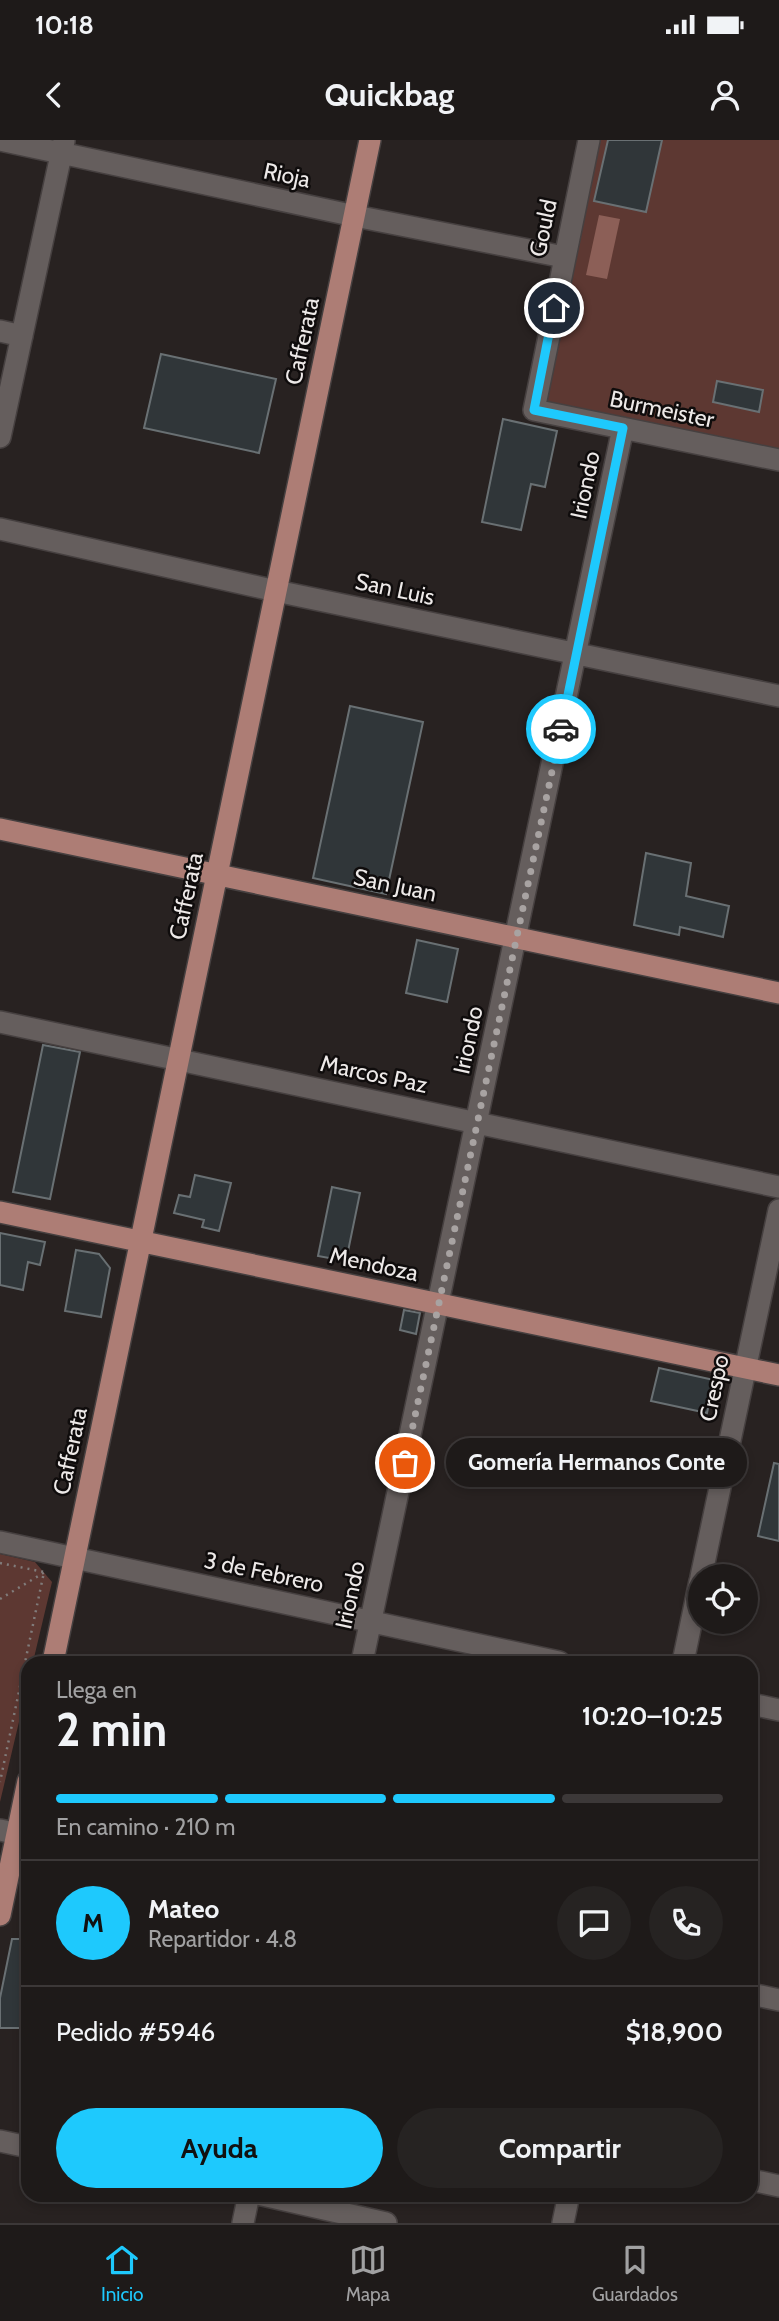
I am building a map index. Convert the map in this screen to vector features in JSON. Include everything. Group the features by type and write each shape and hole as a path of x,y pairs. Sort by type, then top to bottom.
{"main road":[{"name":"Cafferata","path":"54,1656 370,140"},
{"name":"San Juan","path":"0,829 779,993"},
{"name":"Mendoza","path":"0,1212 779,1375"},
{"path":"0,1915 21,1809"}],"street":[{"name":"Rioja","path":"0,140 63,147 355,216 564,257"},
{"name":"Gould","path":"534,410 589,140"},
{"path":"0,437 63,147"},
{"path":"0,331 22,336"},
{"name":"Burmeister","path":"534,410 779,460"},
{"name":"Iriondo","path":"363,1656 623,428"},
{"name":"San Luis","path":"0,529 276,591 779,696"},
{"name":"Marcos Paz","path":"0,1022 779,1187"},
{"name":"Crespo","path":"703,1564 779,1210"},
{"name":"3 de Febrero","path":"0,1542 531,1656"},
{"name":"Crespo","path":"683,1656 688,1634"},
{"path":"758,1706 779,1710"},
{"path":"758,1996 779,2000"},
{"path":"0,2141 21,2146"},
{"path":"758,2182 779,2186"},
{"path":"243,2223 247,2202"},
{"path":"293,2202 386,2223"},
{"path":"563,2223 567,2202"}],"path":[{"path":"0,1599 44,1572 75,1558"},
{"path":"0,1563 44,1572"},
{"path":"26,1656 44,1572"},
{"path":"0,1782 21,1682"}],"shaded area":[{"path":"589,140 779,140 779,460 534,410"},
{"path":"599,215 620,219 607,279 586,275"},
{"path":"0,1554 35,1562 52,1582 34,1656 21,1656 21,1714 0,1802"}],"building":[{"path":"608,140 662,140 646,212 594,201"},
{"path":"161,354 276,379 259,453 144,428"},
{"path":"717,381 763,390 759,412 713,402"},
{"path":"503,419 557,431 545,487 531,484 521,530 482,522"},
{"path":"350,706 423,722 386,894 313,878"},
{"path":"646,853 691,863 686,896 729,906 723,937 680,927 679,935 634,925"},
{"path":"417,940 458,949 447,1002 406,993"},
{"path":"43,1045 80,1052 50,1199 13,1192"},
{"path":"195,1175 231,1183 219,1231 202,1227 204,1220 174,1213 179,1195 190,1197"},
{"path":"332,1187 360,1193 346,1261 318,1256"},
{"path":"0,1233 45,1242 40,1265 28,1262 23,1290 0,1285"},
{"path":"76,1250 99,1254 110,1268 101,1317 65,1311"},
{"path":"404,1310 420,1313 416,1334 400,1330"},
{"path":"659,1368 714,1380 707,1413 651,1401"},
{"path":"774,1463 779,1464 779,1541 758,1536"},
{"path":"12,1939 21,1939 21,2028 0,2028 0,1998"}],"way so far":[{"path":"405,1463 561,729"}],"place":[{"name":"Gomería Hermanos Conte","path":"405,1463"}],"route":[{"path":"554,308 534,410 623,428 561,729"}]}
